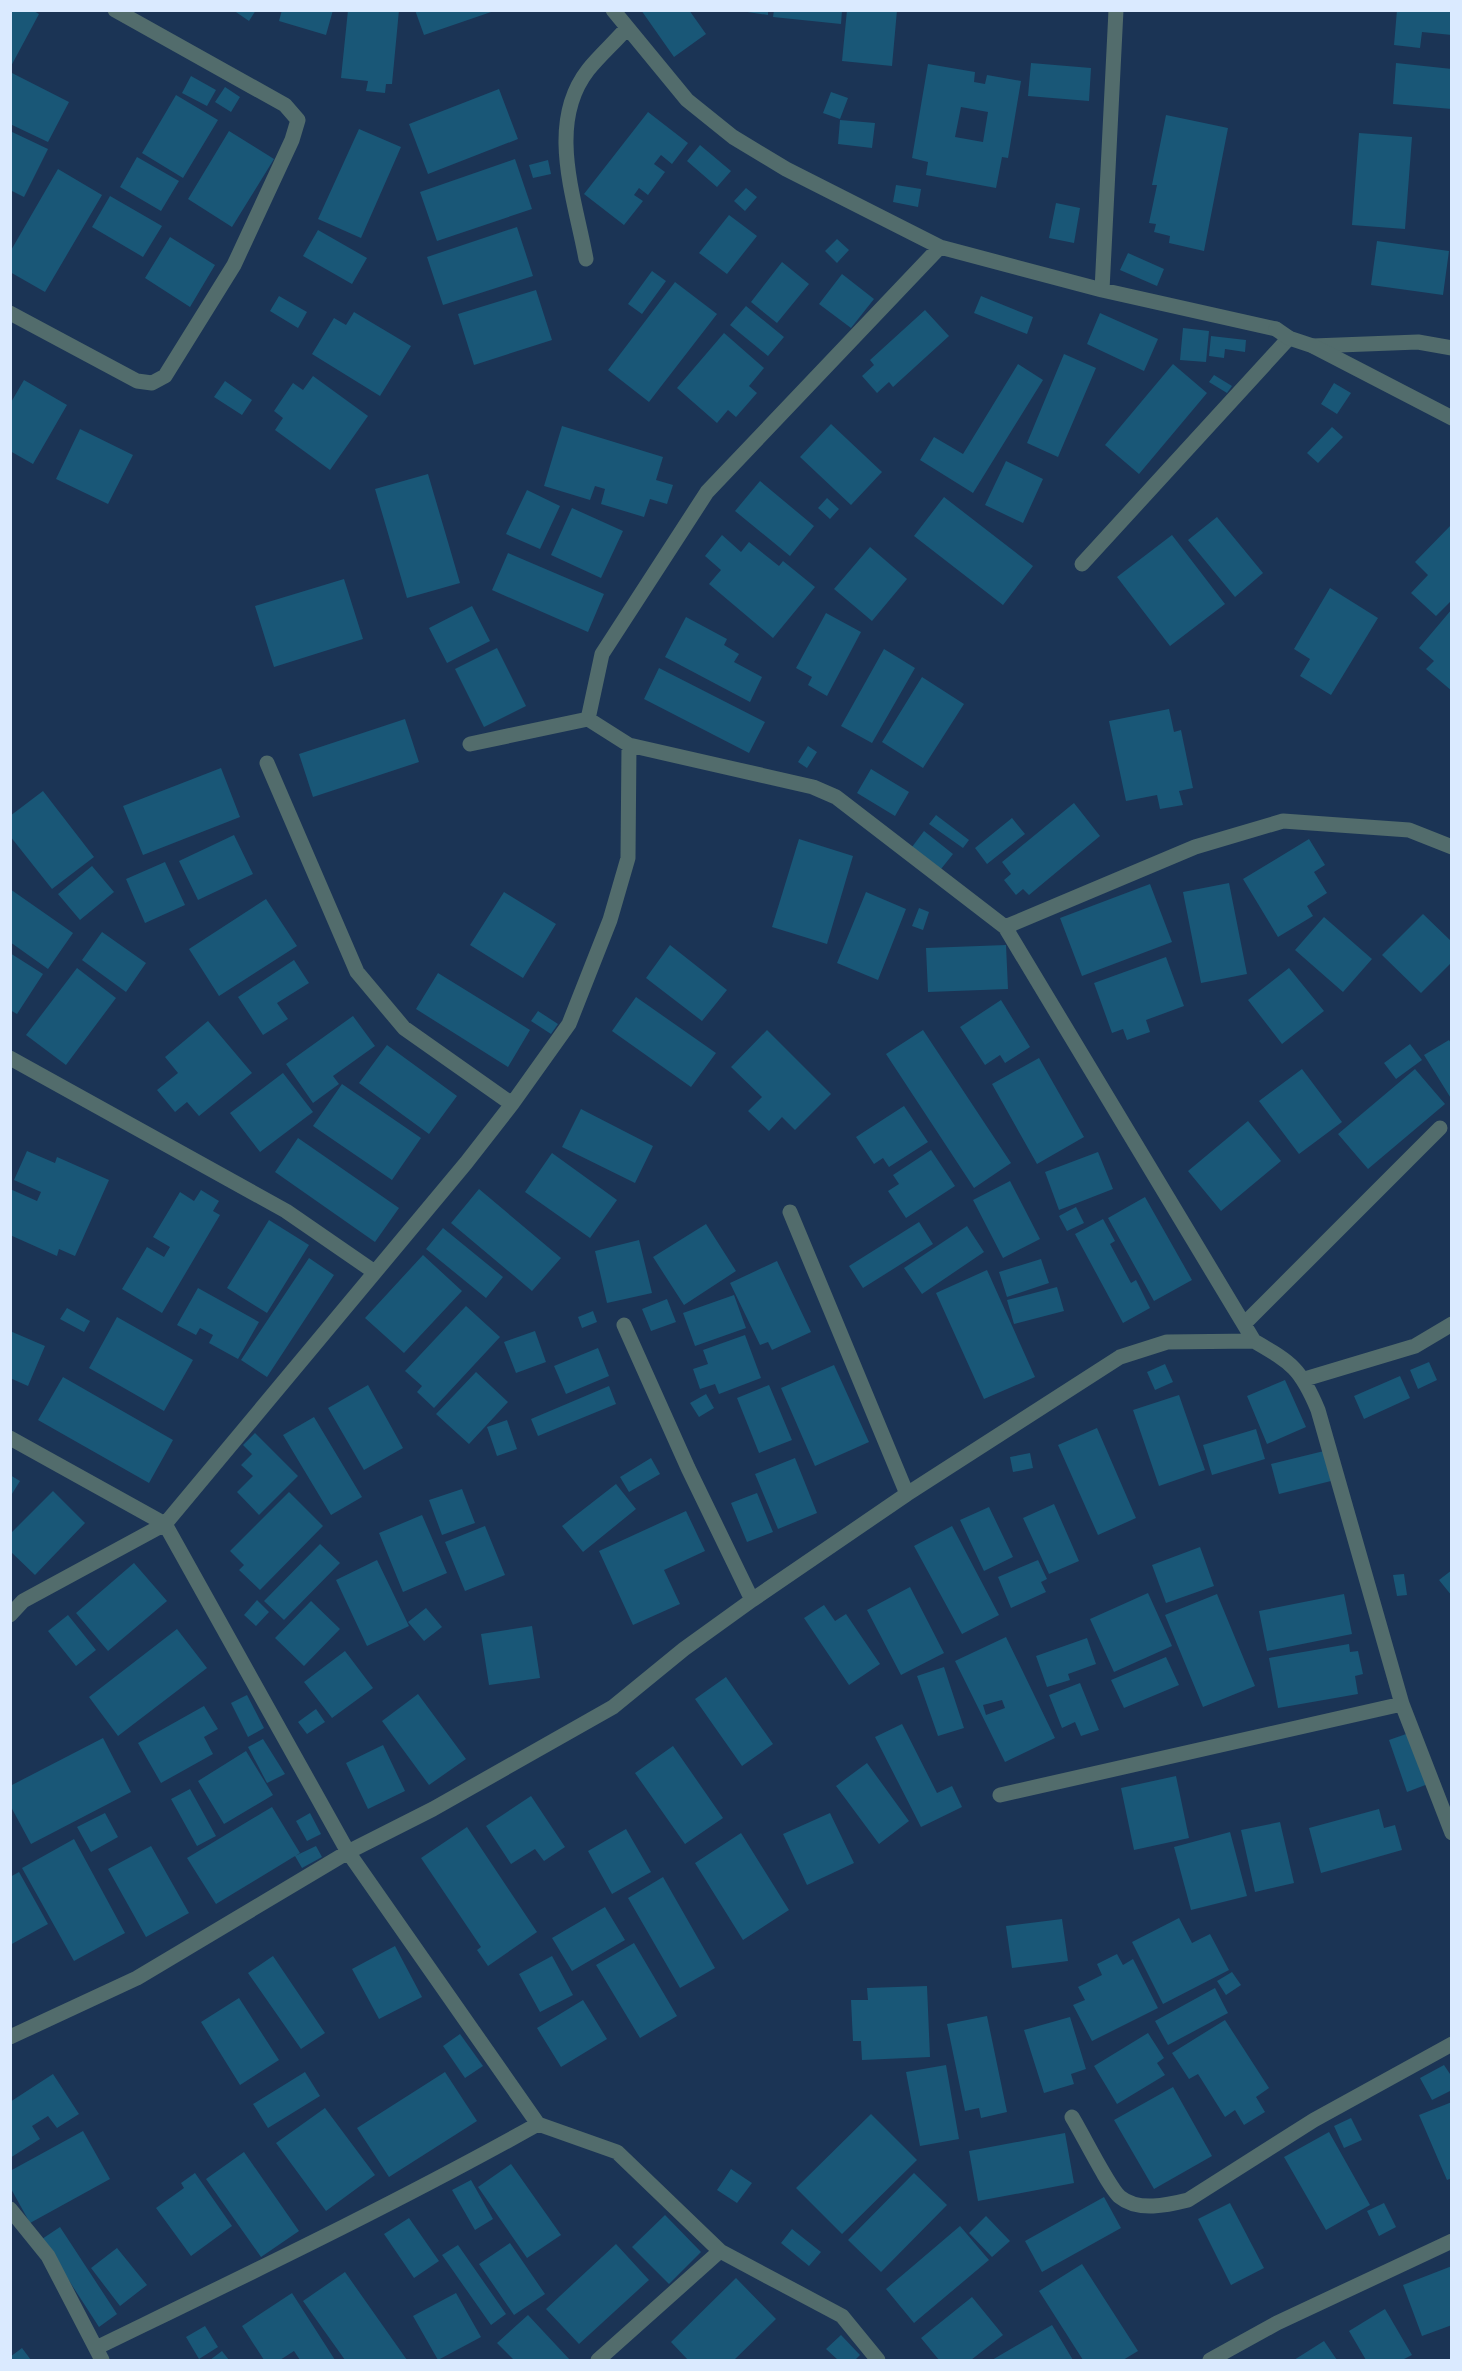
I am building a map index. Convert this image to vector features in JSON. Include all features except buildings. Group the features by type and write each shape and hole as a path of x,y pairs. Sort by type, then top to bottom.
{"street":[{"path":"10,313 137,381 152,383 165,376 234,265 292,140 298,120 285,105 115,10"},
{"path":"613,10 626,29 687,100 733,136 786,169 939,248 1102,290 1276,328 1289,338 1312,346 1452,417"},
{"path":"1102,290 1116,10"},
{"path":"586,259 564,144 568,110 587,71 626,29"},
{"path":"588,719 602,654 706,492 939,248"},
{"path":"1082,564 1289,338"},
{"path":"1312,346 1418,342 1452,348"},
{"path":"470,744 588,719 629,745 813,787 836,797 1005,927 1254,1341"},
{"path":"10,1614 23,1601 165,1524 512,1104 569,1024 610,920 628,858 629,745"},
{"path":"267,763 357,972 404,1028 512,1104"},
{"path":"1005,927 1195,847 1283,821 1409,830 1452,847"},
{"path":"10,1058 286,1211 373,1271"},
{"path":"1245,1323 1440,1128"},
{"path":"790,1212 907,1494"},
{"path":"1305,1379 1415,1346 1452,1324"},
{"path":"624,1325 688,1468 752,1600"},
{"path":"10,2037 137,1978 348,1852 434,1809 613,1707 684,1649 907,1494 1120,1357 1167,1342 1254,1341 1286,1359 1305,1379 1318,1410 1402,1704 1452,1833"},
{"path":"10,1438 165,1524 348,1852 538,2124 617,2152 720,2251 842,2316 878,2361"},
{"path":"1000,1795 1402,1704"},
{"path":"1072,2117 1120,2197 1134,2204 1167,2206 1188,2200 1314,2120 1452,2044"},
{"path":"10,2209 48,2256 99,2354 450,2174 538,2124"},
{"path":"1210,2361 1277,2323 1452,2241"},
{"path":"598,2361 720,2251"}]}
